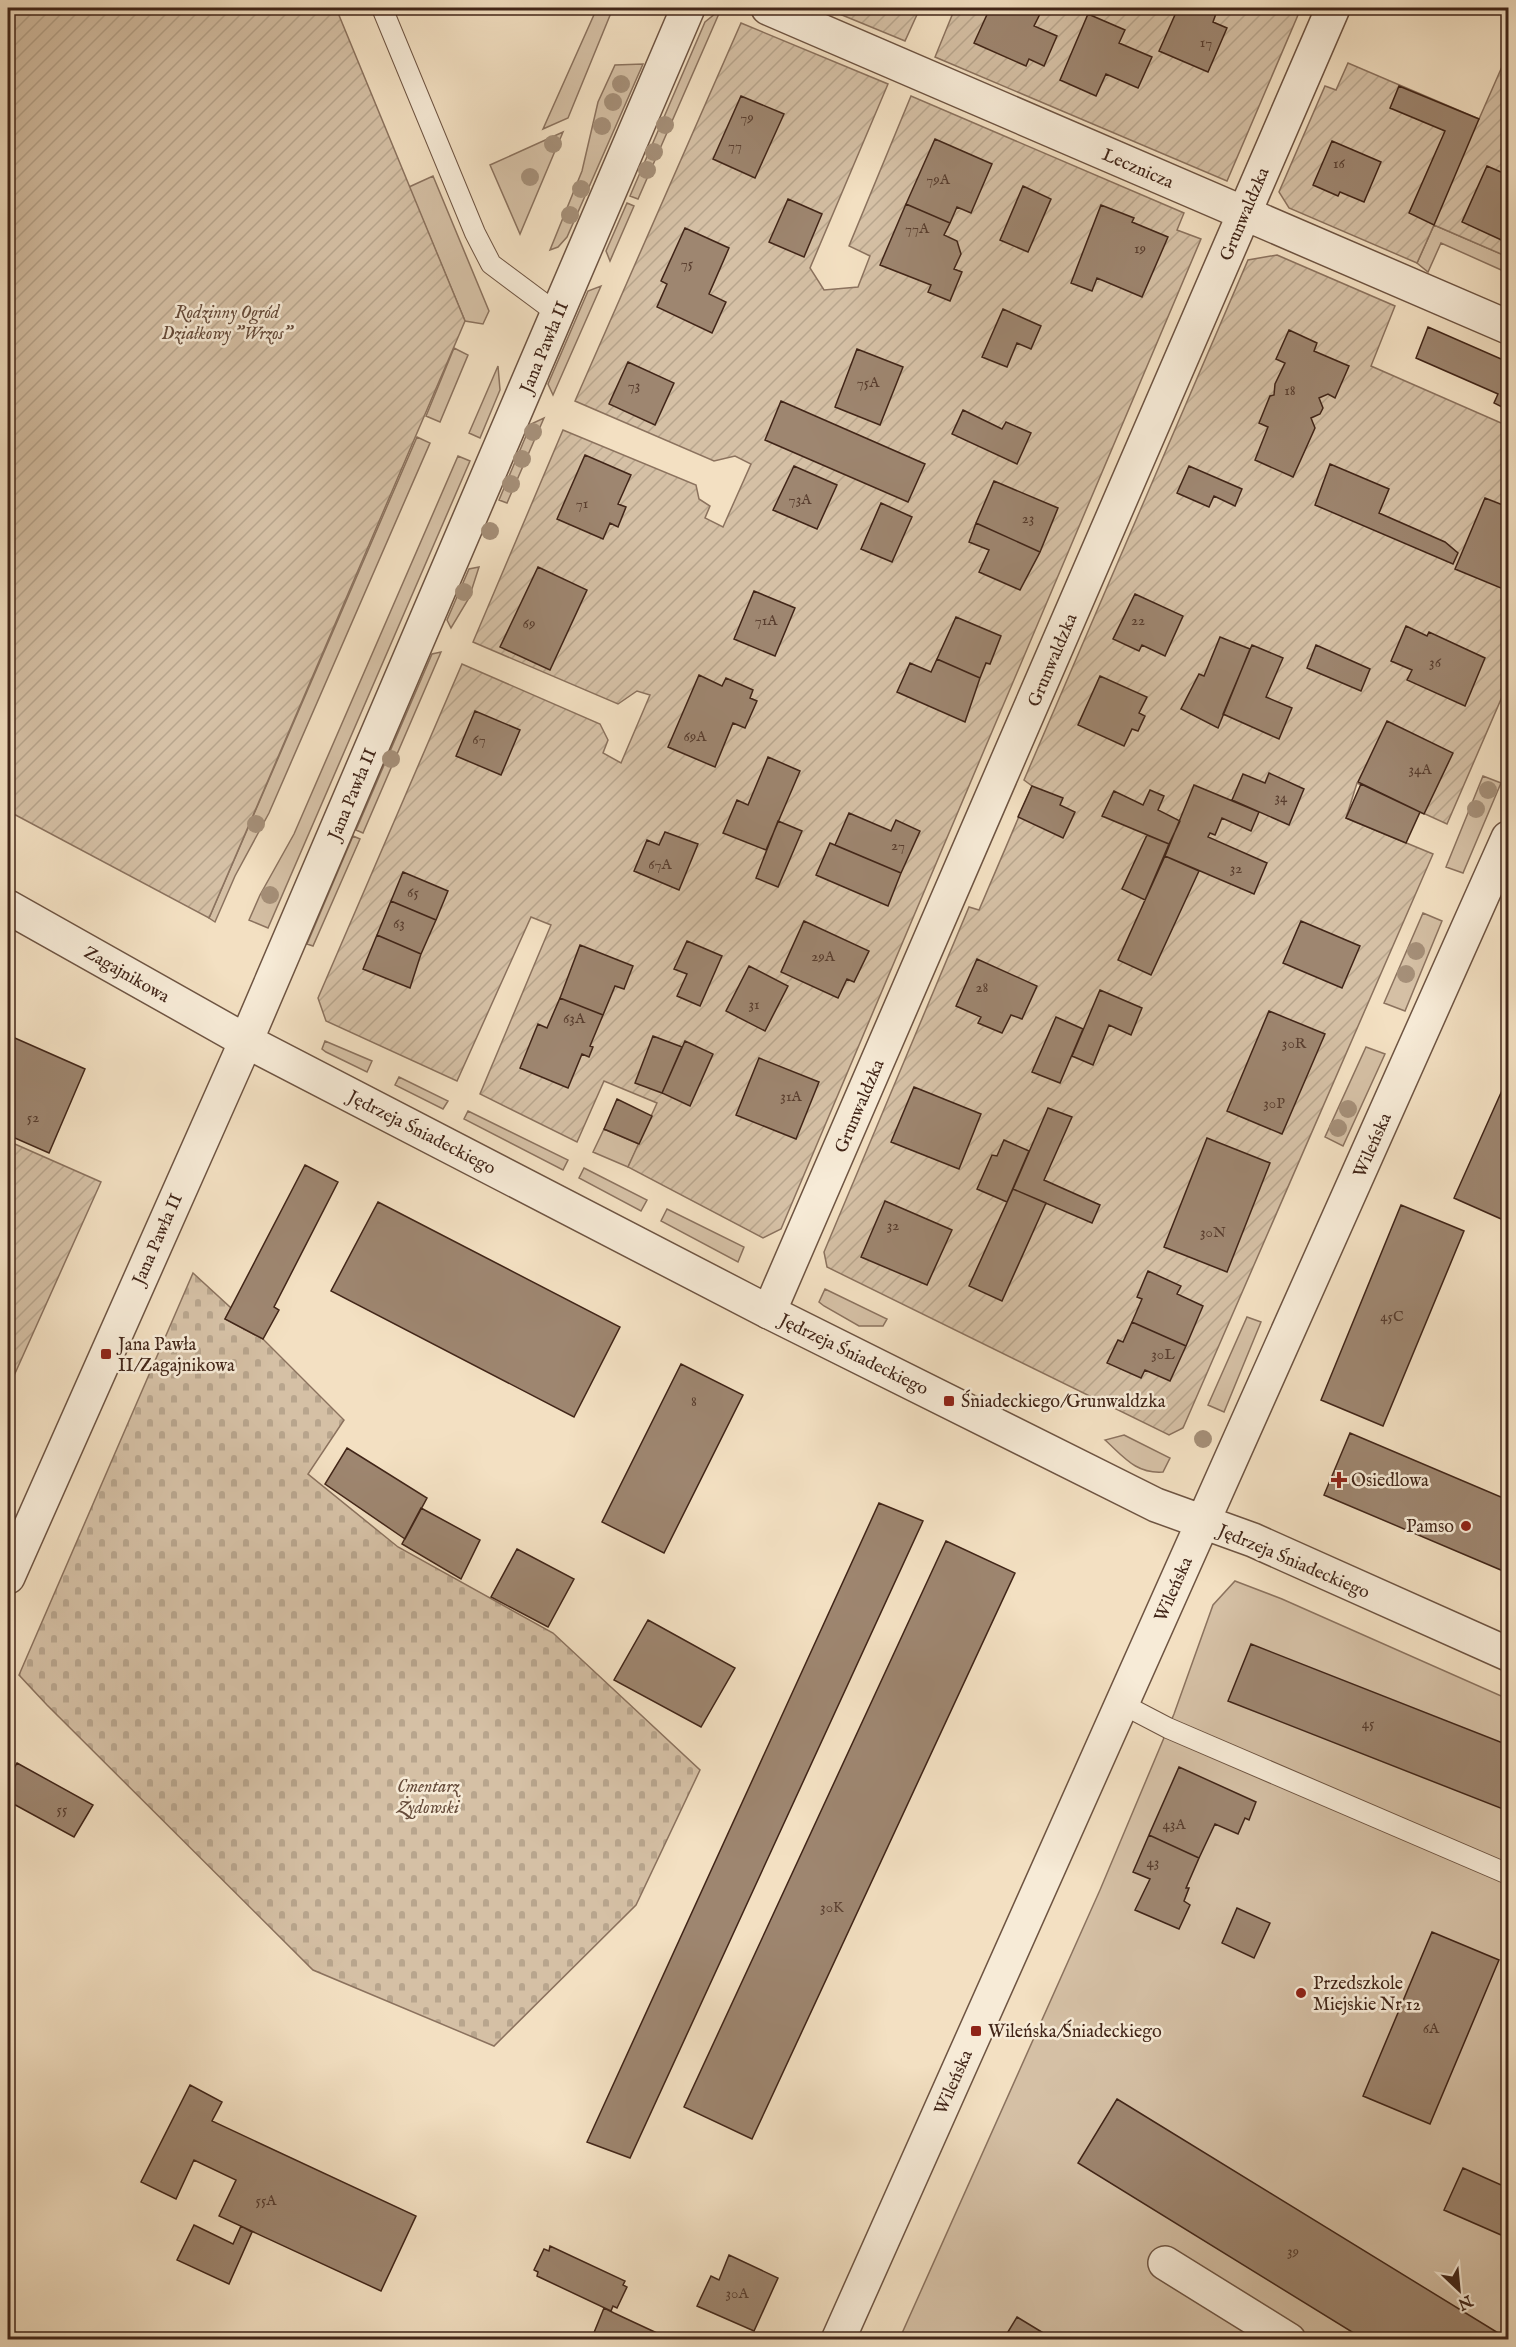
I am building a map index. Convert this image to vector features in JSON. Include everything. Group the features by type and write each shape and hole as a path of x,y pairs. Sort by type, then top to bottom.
{"street":[{"name":"Jana Pawła II","path":"8,1577 246,1041 688,8"},
{"name":"Lecznicza","path":"768,8 1509,327"},
{"name":"Grunwaldzka","path":"769,1312 1333,8"},
{"name":"Wileńska","path":"838,2340 1509,838"},
{"name":"Zagajnikowa","path":"8,907 246,1041"},
{"name":"Jędrzeja Śniadeckiego","path":"246,1041 769,1312 1156,1505 1253,1540 1509,1654"},
{"path":"1165,2263 1289,2340"}],"lane":[{"path":"382,8 475,233 491,264 558,314"},
{"path":"1122,1704 1168,1728 1509,1874"}],"green space":[{"name":"Rodzinny Ogród Działkowy \"Wrzos\"","path":"8,8 336,8 465,321 209,918 8,811"},
{"path":"597,8 613,8 568,118 543,129"},
{"path":"825,8 920,8 905,41"},
{"path":"955,8 1301,8 1227,181 935,57"},
{"path":"721,9 638,199 630,196 705,22"},
{"path":"741,23 888,84 810,268 824,290 858,287 870,256 849,246 911,96 1184,213 1177,230 1201,239 781,1229 763,1238 628,1167 657,1103 604,1081 577,1142 480,1094 551,925 531,917 457,1081 326,1021 318,998 462,664 600,724 608,740 603,753 621,763 650,695 637,691 618,704 473,642 563,430 696,485 699,499 710,506 705,518 723,527 751,464 735,456 714,461 575,401"},
{"path":"1508,53 1508,257 1434,225 1417,263 1289,208 1279,192 1325,86 1336,90 1348,63 1479,119"},
{"path":"643,64 567,237 558,247 550,250 582,171 598,102 615,65"},
{"path":"563,132 520,234 490,165"},
{"path":"433,176 489,311 483,324 465,321 409,187"},
{"path":"627,203 634,206 610,261 606,251"},
{"path":"1434,225 1508,257 1508,273 1441,243 1428,272 1417,263"},
{"path":"1277,255 1395,306 1371,366 1508,426 1508,683 1447,824 1357,783 1346,818 1433,854 1183,1428 1169,1435 827,1267 824,1252 969,907 979,910 1032,786 1024,780 1248,260"},
{"path":"601,286 553,395 548,384 588,291"},
{"path":"454,348 468,355 440,422 426,416"},
{"path":"498,366 500,390 480,438 469,433"},
{"path":"544,418 507,503 499,500 531,424"},
{"path":"417,437 430,443 269,813 235,876 215,922 209,918"},
{"path":"458,456 470,461 268,928 249,920 260,895 294,834"},
{"path":"479,567 469,598 451,628 447,620 469,569"},
{"path":"441,652 363,833 356,830 432,654"},
{"path":"1483,776 1501,783 1463,873 1446,867"},
{"path":"353,836 360,839 313,946 307,944"},
{"path":"1423,913 1442,921 1405,1011 1384,1003"},
{"path":"325,1041 372,1061 367,1072 326,1052 322,1049"},
{"path":"1366,1047 1385,1054 1343,1146 1325,1137"},
{"path":"399,1077 448,1101 443,1109 395,1085"},
{"path":"468,1111 568,1160 563,1170 464,1119"},
{"path":"604,1129 639,1144 628,1167 593,1152"},
{"path":"8,1141 101,1182 8,1389"},
{"path":"584,1168 647,1200 641,1211 579,1178"},
{"path":"667,1209 744,1247 738,1262 661,1221"},
{"name":"Cmentarz Żydowski","path":"193,1273 231,1308 225,1319 263,1339 344,1420 308,1474 398,1547 553,1633 700,1770 636,1905 494,2046 313,1970 19,1675"},
{"path":"825,1289 887,1319 883,1326 859,1326 819,1302"},
{"path":"1247,1317 1261,1322 1224,1412 1208,1405"},
{"path":"1124,1435 1170,1458 1163,1472 1138,1467 1105,1440"},
{"path":"1235,1581 1282,1599 1508,1699 1508,2339 899,2340 1100,1890 1174,1714 1213,1605"}],"building":[{"path":"990,8 1043,8 1034,26 1057,36 1044,66 1029,59 1026,66 974,43"},
{"path":"1178,8 1218,8 1213,22 1227,28 1208,72 1159,51"},
{"path":"1088,14 1125,30 1119,43 1152,57 1138,88 1106,74 1096,96 1060,80"},
{"path":"1399,86 1479,119 1434,225 1409,213 1445,131 1390,108"},
{"path":"741,96 784,114 755,178 713,159"},
{"path":"935,139 992,164 971,213 957,207 950,223 906,204"},
{"path":"1332,141 1381,162 1364,202 1340,192 1338,196 1313,185"},
{"path":"1487,166 1508,175 1508,243 1462,222"},
{"path":"1023,186 1051,199 1028,252 1000,240"},
{"path":"788,199 822,214 804,257 769,242"},
{"path":"906,204 950,223 944,235 957,241 961,254 954,269 962,272 950,301 928,292 931,285 880,265"},
{"path":"1101,205 1134,218 1132,222 1168,237 1142,297 1097,278 1092,291 1071,283"},
{"path":"685,228 729,248 709,294 726,302 712,333 657,307 667,284 661,281"},
{"path":"1003,309 1041,326 1031,349 1017,343 1007,367 982,357"},
{"path":"1428,327 1508,362 1508,410 1494,403 1498,394 1416,358"},
{"path":"1289,330 1317,343 1314,351 1349,366 1335,398 1328,394 1319,398 1323,408 1320,414 1311,418 1315,428 1293,477 1255,460 1268,427 1259,423 1270,396 1274,395 1275,384 1285,363 1276,359"},
{"path":"857,349 903,367 880,425 835,407"},
{"path":"628,362 674,383 655,425 609,404"},
{"path":"781,401 925,464 908,502 765,440"},
{"path":"963,410 1002,429 1006,422 1031,433 1017,464 952,434"},
{"path":"585,455 631,475 618,504 626,507 618,527 610,523 603,539 557,519"},
{"path":"1330,464 1389,489 1379,513 1445,542 1458,553 1453,564 1315,505"},
{"path":"794,466 837,485 817,529 773,510"},
{"path":"1189,466 1242,489 1235,506 1214,496 1209,507 1177,493"},
{"path":"994,481 1058,508 1040,552 976,523"},
{"path":"1485,498 1508,507 1508,591 1455,569"},
{"path":"881,503 912,517 892,562 861,549"},
{"path":"976,523 1040,552 1020,590 979,572 989,550 969,542"},
{"path":"538,567 587,590 550,670 500,647"},
{"path":"754,591 795,608 775,656 734,639"},
{"path":"1135,594 1183,616 1165,656 1142,645 1139,651 1113,639"},
{"path":"956,617 1001,636 990,664 986,663 980,678 937,659"},
{"path":"1406,626 1427,636 1429,632 1485,658 1465,706 1407,680 1412,670 1391,661"},
{"path":"1220,637 1250,649 1218,728 1181,709 1199,674 1204,676"},
{"path":"1252,645 1283,658 1266,697 1292,708 1279,739 1223,714"},
{"path":"1316,645 1370,669 1361,691 1307,668"},
{"path":"937,659 980,678 965,722 897,692 910,663 931,672"},
{"path":"699,675 722,686 726,678 753,690 750,698 757,701 745,728 733,723 715,767 668,747"},
{"path":"1100,676 1147,697 1139,713 1145,716 1138,731 1132,729 1124,746 1078,725"},
{"path":"475,711 520,730 501,775 456,756"},
{"path":"1387,721 1453,753 1424,814 1358,782"},
{"path":"768,757 800,771 766,850 723,833 737,800 748,805"},
{"path":"1269,773 1304,789 1289,825 1232,800 1243,774 1265,783"},
{"path":"1361,784 1420,812 1406,843 1346,818"},
{"path":"1194,785 1259,812 1251,831 1222,818 1215,835 1210,833 1208,837 1267,863 1254,894 1165,856"},
{"path":"1032,786 1063,798 1060,805 1075,812 1063,838 1018,817"},
{"path":"1150,790 1164,796 1158,810 1180,821 1169,844 1102,816 1114,791 1143,805"},
{"path":"849,813 891,831 896,820 920,831 901,873 835,845"},
{"path":"778,821 802,831 778,887 756,878"},
{"path":"665,832 698,844 679,890 634,871 647,840 659,845"},
{"path":"1147,835 1169,844 1145,900 1122,889"},
{"path":"830,843 901,873 888,906 816,875"},
{"path":"1165,856 1199,871 1151,975 1118,960"},
{"path":"403,872 448,891 436,920 391,901"},
{"path":"391,901 436,920 421,954 377,935"},
{"path":"804,921 869,951 854,982 847,979 838,998 781,972"},
{"path":"1301,921 1360,946 1342,988 1283,963"},
{"path":"377,935 421,954 410,988 363,969"},
{"path":"687,941 722,956 700,1006 677,996 687,974 674,969"},
{"path":"580,945 633,966 624,989 615,986 603,1015 560,998"},
{"path":"977,959 1037,986 1022,1019 1011,1015 1002,1033 978,1023 981,1017 956,1006"},
{"path":"749,966 788,986 765,1031 726,1011"},
{"path":"1100,990 1142,1008 1131,1035 1109,1025 1093,1065 1072,1056"},
{"path":"560,998 603,1015 590,1046 593,1047 589,1057 582,1054 568,1088 520,1068 538,1024 547,1028"},
{"path":"1269,1011 1325,1034 1282,1134 1227,1111"},
{"path":"1056,1017 1083,1029 1060,1083 1032,1072"},
{"path":"8,1035 85,1069 49,1153 8,1135"},
{"path":"653,1036 682,1047 662,1093 635,1083"},
{"path":"685,1041 713,1054 690,1106 662,1093"},
{"path":"759,1058 819,1082 796,1139 736,1115"},
{"path":"1508,1077 1508,1222 1454,1198"},
{"path":"914,1087 981,1114 959,1169 891,1142"},
{"path":"617,1099 652,1116 639,1144 604,1129"},
{"path":"1048,1108 1072,1117 1044,1180 1100,1205 1092,1223 1013,1189"},
{"path":"1207,1138 1270,1163 1227,1272 1164,1247"},
{"path":"1004,1140 1029,1151 1007,1202 977,1189 992,1155 997,1156"},
{"path":"305,1165 338,1182 274,1307 279,1310 263,1339 225,1319"},
{"path":"1013,1189 1046,1203 1002,1301 969,1286"},
{"path":"885,1201 952,1230 927,1285 861,1257"},
{"path":"378,1202 620,1327 574,1417 331,1291"},
{"path":"1401,1205 1464,1231 1383,1426 1321,1400"},
{"path":"1148,1271 1181,1286 1177,1294 1203,1306 1186,1346 1132,1322 1142,1299 1137,1297"},
{"path":"1132,1322 1186,1346 1170,1381 1145,1370 1141,1378 1107,1363 1118,1340 1123,1342"},
{"path":"681,1364 743,1395 664,1553 602,1522"},
{"path":"1350,1433 1508,1500 1508,1573 1324,1495"},
{"path":"347,1448 427,1498 405,1539 325,1484"},
{"path":"879,1503 923,1521 630,2158 587,2142"},
{"path":"421,1508 480,1540 461,1579 402,1544"},
{"path":"946,1541 1015,1573 752,2139 684,2107"},
{"path":"517,1549 574,1579 548,1627 491,1597"},
{"path":"648,1620 735,1668 701,1727 614,1680"},
{"path":"1251,1644 1508,1745 1508,1811 1228,1701"},
{"path":"17,1763 93,1805 74,1837 8,1801 8,1779"},
{"path":"1179,1767 1256,1802 1249,1820 1245,1818 1238,1834 1215,1824 1199,1858 1149,1835"},
{"path":"1149,1835 1199,1858 1186,1888 1189,1888 1184,1901 1190,1905 1179,1929 1135,1910 1150,1879 1133,1872"},
{"path":"1237,1908 1270,1923 1254,1958 1222,1943"},
{"path":"1432,1932 1499,1960 1430,2124 1363,2096"},
{"path":"190,2085 222,2102 212,2121 416,2216 381,2291 219,2216 236,2180 194,2160 176,2199 141,2182"},
{"path":"1117,2099 1508,2340 1365,2340 1078,2163"},
{"path":"1463,2168 1508,2188 1508,2238 1444,2210"},
{"path":"194,2225 233,2244 241,2226 252,2232 229,2284 177,2260"},
{"path":"550,2246 625,2281 623,2285 627,2287 617,2308 613,2306 611,2311 537,2276 538,2272 534,2270 544,2249 549,2251"},
{"path":"729,2255 778,2278 754,2331 697,2306 711,2276 719,2280"},
{"path":"604,2308 614,2313 672,2340 591,2340"},
{"path":"1017,2317 1055,2340 1003,2340"},
{"path":"8,2327 20,2335 17,2340 8,2340"}],"place":[{"name":"Jana Pawła II/Zagajnikowa","path":"106,1354"},
{"name":"Śniadeckiego/Grunwaldzka","path":"949,1401"},
{"name":"Osiedlowa","path":"1339,1480"},
{"name":"Pamso","path":"1466,1526"},
{"name":"Przedszkole Miejskie Nr 12","path":"1301,1993"},
{"name":"Wileńska/Śniadeckiego","path":"976,2031"}]}
